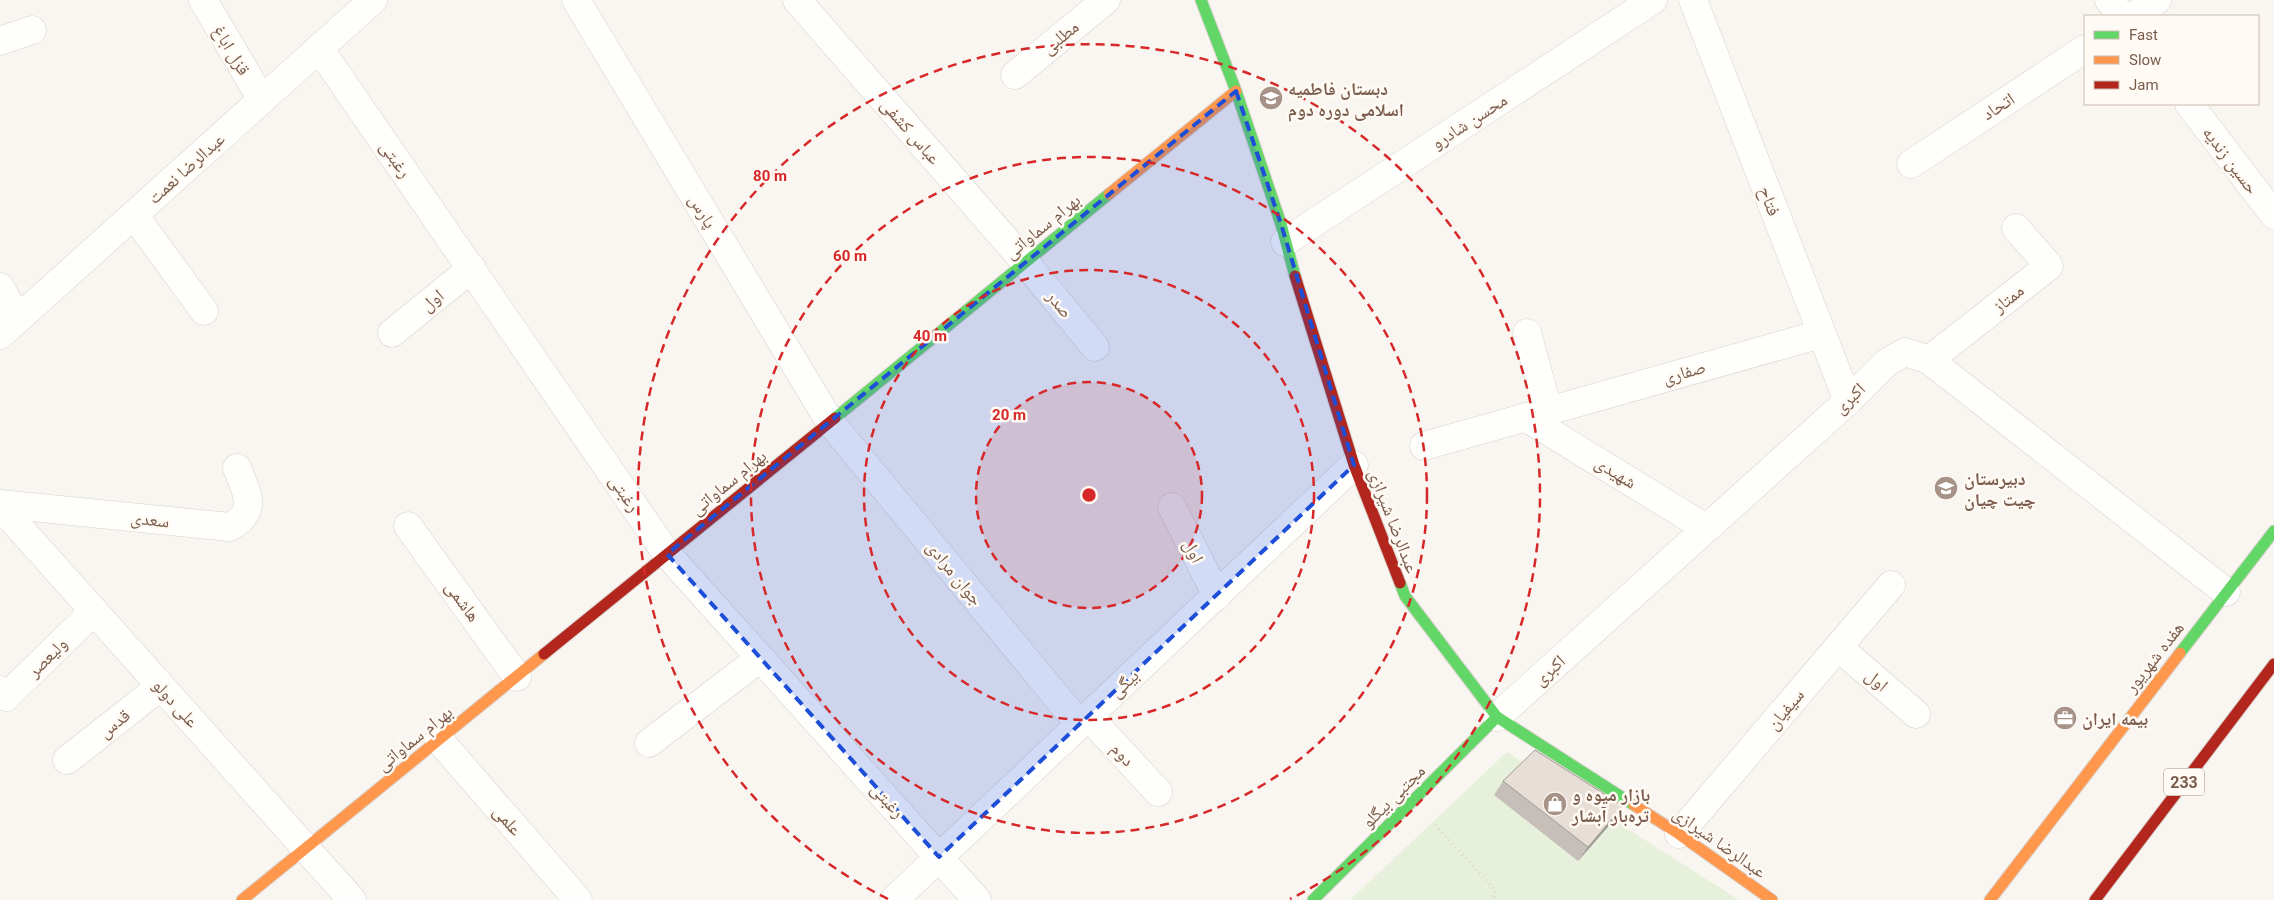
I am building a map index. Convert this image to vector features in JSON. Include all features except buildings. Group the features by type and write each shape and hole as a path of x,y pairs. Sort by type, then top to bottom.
{"street":[{"name":"قزل اباغ","path":"203,0 262,100"},
{"name":"عبدالرضا نعمت","path":"6,325 134,215 373,0"},
{"name":"پارس","path":"576,0 830,422"},
{"name":"عباس کشفی","path":"796,0 1025,262"},
{"name":"مطلبی","path":"1015,75 1106,0"},
{"name":"عبدالرضا شیرازی","path":"1201,0 1236,91 1281,224 1354,465 1405,596 1497,717 1679,834 1772,900"},
{"name":"محسن شادرو","path":"1285,242 1653,0"},
{"name":"فتاح","path":"1693,0 1848,401"},
{"path":"2109,0 2121,15"},
{"path":"2135,15 2157,0"},
{"path":"0,41 32,30"},
{"name":"رغبتی","path":"319,48 667,554 978,900"},
{"name":"اتحاد","path":"1911,164 2084,50"},
{"name":"بهرام سماواتی","path":"242,900 1236,91"},
{"name":"حسین زندیه","path":"2189,105 2274,215"},
{"path":"134,215 204,311"},
{"name":"ممتاز","path":"1929,360 2048,266 2016,228"},
{"name":"صدر","path":"1025,262 1095,347"},
{"name":"اول","path":"392,332 472,268"},
{"path":"0,286 6,325"},
{"path":"1527,333 1537,414"},
{"name":"صفاری","path":"1424,446 1821,334"},
{"name":"اکبری","path":"1497,717 1848,401 1886,362 1905,352 1929,360 2226,592"},
{"name":"شهیدی","path":"1537,414 1706,528"},
{"name":"جوان مرادی","path":"830,422 1084,721"},
{"name":"بیگی","path":"894,900 1354,465"},
{"name":"سعدی","path":"0,505 230,527 242,520 249,509 248,499 237,468"},
{"name":"علی دولو","path":"0,505 352,900"},
{"name":"اول","path":"1172,507 1216,596"},
{"name":"هاشمی","path":"408,526 517,676"},
{"name":"هفده شهریور","path":"1990,900 2274,531"},
{"name":"سیفیان","path":"1679,834 1892,585"},
{"name":"ولیعصر","path":"0,690 6,697 94,611"},
{"name":"اول","path":"1838,647 1916,714"},
{"path":"649,743 760,658"},
{"name":"233","path":"2095,900 2274,664"},
{"name":"قدس","path":"67,760 162,686"},
{"name":"مجتبی بیگلو","path":"1313,900 1497,717"},
{"name":"دوم","path":"1084,721 1158,792"},
{"name":"علمی","path":"439,740 578,900"}],"path":[{"path":"1413,801 1495,890 1493,900"}],"highlighted area":[{"path":"1236,91 1281,224 1354,465 939,857 667,554"}],"green space":[{"path":"1507,752 1739,900 1350,900"}],"traffic: fast":[{"path":"1201,0 1236,91 1281,224 1295,276"},
{"path":"835,418 1109,194"},
{"path":"2180,653 2274,531"},
{"path":"1400,583 1405,596 1497,717 1634,805"},
{"path":"1313,900 1497,717"}],"traffic: slow":[{"path":"1109,194 1236,91"},
{"path":"1990,900 2180,653"},
{"path":"242,900 544,654"},
{"path":"1634,805 1679,834 1772,900"}],"traffic: jam":[{"path":"1295,276 1354,465 1400,583"},
{"path":"544,654 835,418"},
{"path":"2095,900 2274,664"}],"place":[{"name":"دبستان فاطمیه اسلامی دوره دوم","path":"1271,98"},
{"name":"دبیرستان چیت چیان","path":"1946,488"},
{"name":"بیمه ایران","path":"2065,718"},
{"name":"بازار میوه و تره‌بار آبشار","path":"1555,804"}]}
